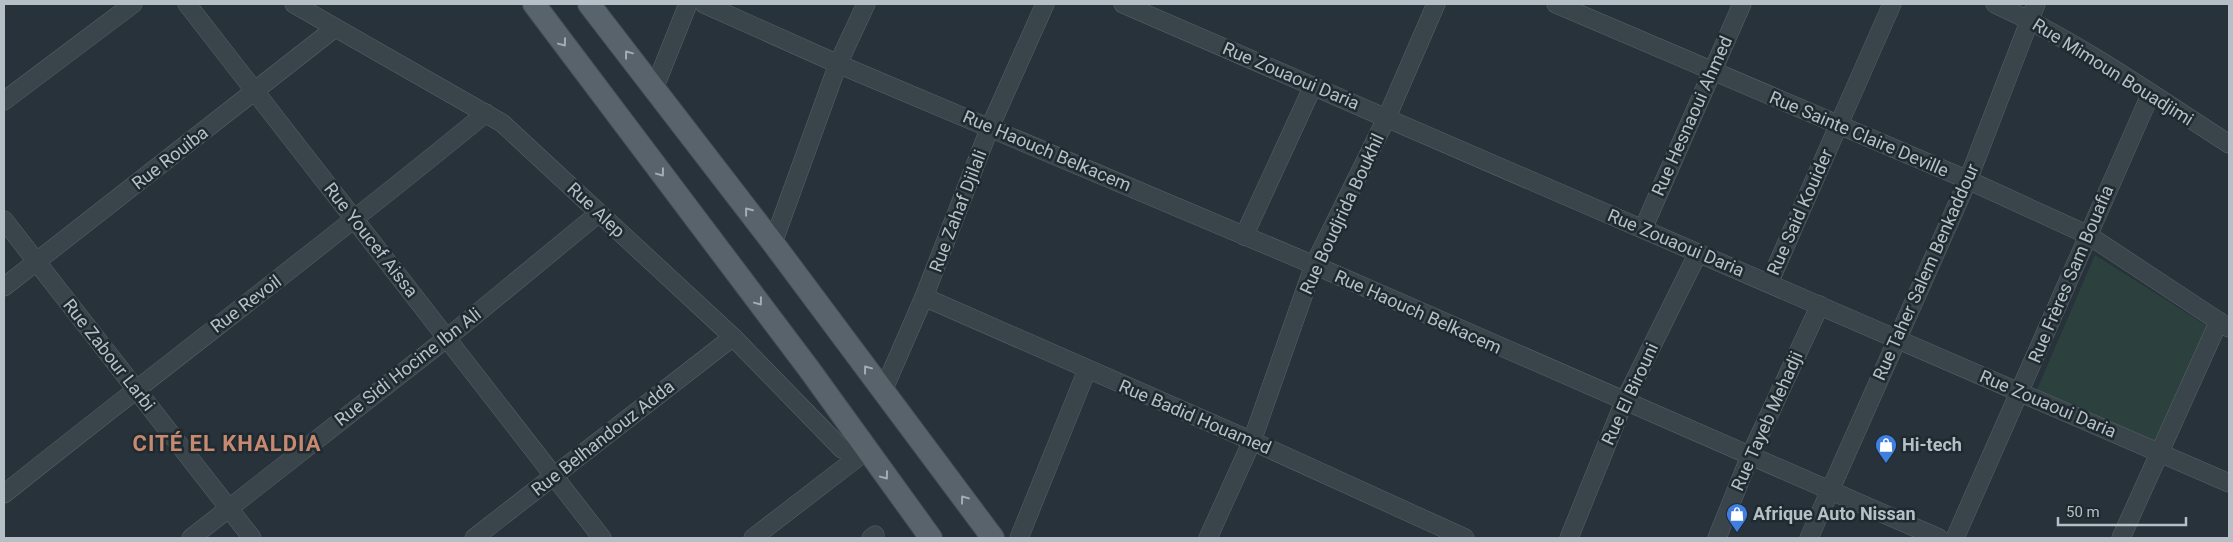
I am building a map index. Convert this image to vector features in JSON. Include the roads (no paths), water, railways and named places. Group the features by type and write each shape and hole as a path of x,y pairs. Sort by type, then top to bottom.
{"main road":[{"path":"534,4 809,369 931,538"},
{"path":"589,4 773,243 993,538"}],"street":[{"path":"4,101 133,4"},
{"name":"Rue Youcef Aissa","path":"187,4 602,538"},
{"name":"Rue Alep","path":"294,4 502,123 733,337 842,449 866,450"},
{"path":"654,89 688,4"},
{"name":"Rue Haouch Belkacem","path":"704,4 838,64 1314,266 1939,538"},
{"path":"773,243 838,64 866,4"},
{"name":"Rue Zahaf Djilali","path":"883,391 924,297 990,127 1045,4"},
{"name":"Rue Zouaoui Daria","path":"1123,4 2229,483"},
{"name":"Rue Boudjrida Boukhil","path":"1208,538 1252,441 1314,266 1387,117 1436,4"},
{"name":"Rue Sainte Claire Deville","path":"1556,4 1711,72 1968,180 2088,235 2224,324"},
{"name":"Rue Hesnaoui Ahmed","path":"1643,229 1742,4"},
{"name":"Rue Said Kouider","path":"1768,283 1892,4"},
{"name":"Rue Mimoun Bouadjimi","path":"1995,4 2033,12 2150,93 2229,144"},
{"name":"Rue Taher Salem Benkaddour","path":"1809,538 1968,180 2033,12"},
{"name":"Rue Rouiba","path":"4,287 335,28"},
{"path":"1244,236 1313,86"},
{"name":"Rue Frères Sam Bouafia","path":"1956,538 2150,93"},
{"name":"Rue Revoil","path":"4,494 135,389 356,220 486,113"},
{"name":"Rue Sidi Hocine Ibn Ali","path":"191,538 447,338 599,213"},
{"name":"Rue Zabour Larbi","path":"4,220 252,538"},
{"name":"Rue El Birouni","path":"1569,538 1624,402 1698,253"},
{"name":"Rue Badid Houamed","path":"924,297 1252,441 1465,538"},
{"name":"Rue Tayeb Mehadji","path":"1717,538 1750,456 1820,305"},
{"path":"2121,538 2160,453 2224,324"},
{"name":"Rue Belhandouz Adda","path":"474,538 733,337"},
{"path":"1019,538 1087,370"},
{"path":"753,538 866,450"}],"place":[{"name":"Hi-tech","path":"1886,464"},
{"name":"Afrique Auto Nissan","path":"1737,533"}],"district":[{"name":"CITÉ EL KHALDIA","path":"227,443"}]}
